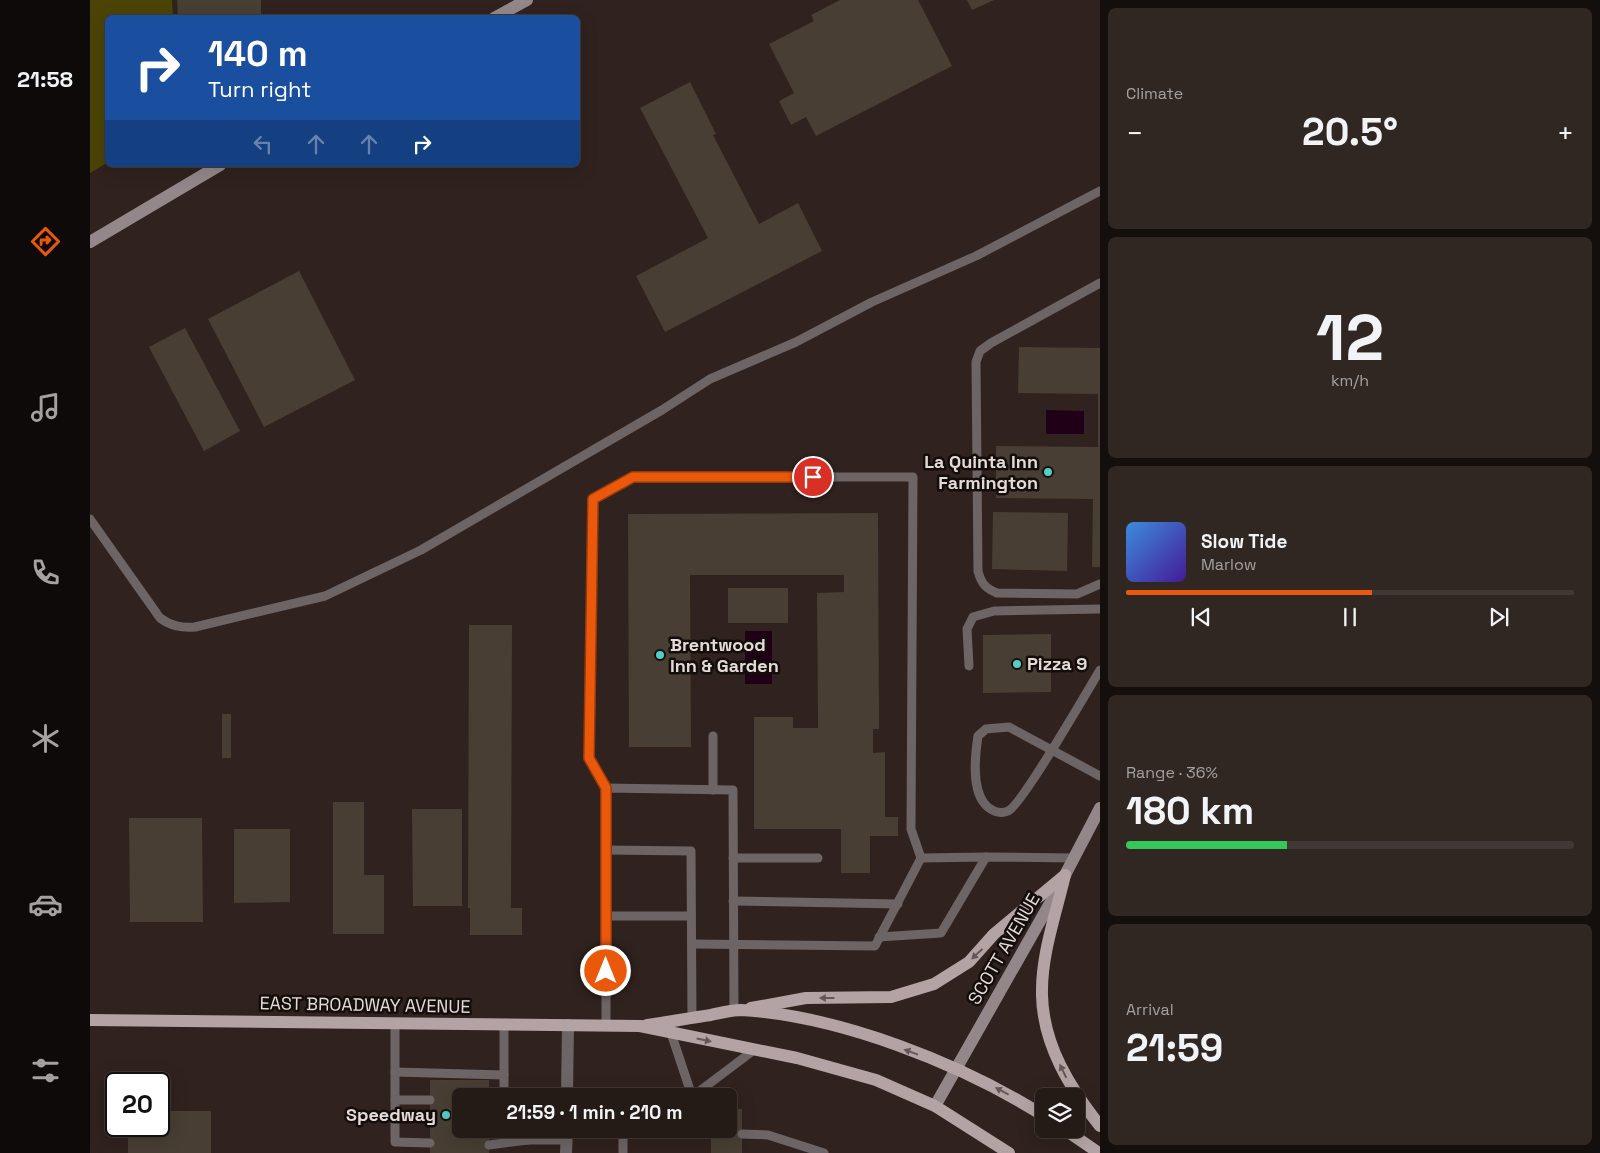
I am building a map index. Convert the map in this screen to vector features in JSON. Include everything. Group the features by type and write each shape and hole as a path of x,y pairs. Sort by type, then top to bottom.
{"main road":[{"path":"500,15 527,0"},
{"path":"90,242 217,167"},
{"name":"SCOTT AVENUE","path":"935,1106 1065,875 1100,808"},
{"path":"736,1011 806,998 892,997 934,984 968,962 994,934 1065,875"},
{"path":"1065,875 1047,950 1042,994 1045,1019 1050,1042 1062,1070 1078,1098 1100,1126"},
{"name":"EAST BROADWAY AVENUE","path":"90,1020 640,1026 736,1011 796,1018 869,1037 956,1069 989,1084 1035,1111"},
{"name":"EAST BROADWAY AVENUE","path":"640,1026 797,1058 854,1073 900,1089 935,1106 1009,1153"},
{"path":"1077,1138 1098,1153"}],"street":[{"path":"567,1088 568,1025"}],"lane":[{"path":"90,519 160,618 169,624 182,628 195,627 325,596 421,550 662,410 710,380 796,342 872,302 976,256 1100,191"},
{"path":"1100,283 991,343 980,351 976,362 978,571 980,581 987,589 997,593 1078,594 1100,584"},
{"path":"606,1026 606,788 589,758 593,499 633,477 912,477 911,829 921,858 875,946 692,944"},
{"path":"968,666 967,629 973,616 994,611 1100,609"},
{"path":"1100,670 1051,750 1018,804 1008,811 997,812 987,808 978,795 976,747 978,736 986,729 1010,727 1051,750 1100,776"},
{"path":"713,736 713,790"},
{"path":"606,788 733,790 733,901 736,1011"},
{"path":"606,850 691,851 692,1018"},
{"path":"880,937 941,933 986,857"},
{"path":"733,858 818,858"},
{"path":"921,858 1074,858"},
{"path":"733,901 898,904"},
{"path":"606,916 691,916"},
{"path":"395,1023 395,1142 430,1143"},
{"path":"504,1024 504,1088"},
{"path":"671,1033 689,1088"},
{"path":"703,1088 754,1050"},
{"path":"395,1072 504,1075"},
{"path":"395,1100 430,1100"},
{"path":"742,1134 768,1135 824,1153"},
{"path":"623,1138 623,1153"},
{"path":"489,1145 528,1140 567,1141"}],"shaded area":[{"path":"90,0 172,0 173,15 105,15 105,164 90,173"},
{"path":"1046,410 1084,411 1084,434 1046,434"},
{"path":"745,631 772,631 772,684 745,684"}],"building":[{"path":"177,0 261,0 261,15 178,15"},
{"path":"840,0 918,0 952,66 816,136 806,117 791,125 779,101 794,93 769,44 814,21 811,15"},
{"path":"967,0 994,0 972,10"},
{"path":"690,82 716,134 713,135 759,224 798,203 822,251 665,332 636,276 708,238 640,108"},
{"path":"299,271 355,380 264,427 208,319"},
{"path":"185,328 240,431 204,451 149,347"},
{"name":"La Quinta Inn Farmington","path":"1019,347 1100,348 1100,567 1092,567 1093,499 996,498 996,446 1098,447 1098,394 1018,393"},
{"path":"993,512 1068,513 1067,571 992,569"},
{"name":"Brentwood Inn & Garden","path":"878,513 879,729 873,729 873,753 885,752 885,817 898,817 898,836 870,836 870,873 841,873 841,829 754,829 754,717 793,717 793,728 818,728 817,593 844,592 844,575 690,575 691,747 629,747 628,514"},
{"path":"728,588 788,588 788,623 728,623"},
{"path":"469,625 512,625 511,908 522,908 522,935 470,935 470,908 468,908"},
{"name":"Pizza 9","path":"1051,634 1051,692 983,693 983,635"},
{"path":"222,714 231,714 231,758 222,758"},
{"path":"333,802 364,802 364,875 384,875 384,934 333,934"},
{"path":"412,809 462,809 462,906 413,906"},
{"path":"129,818 202,818 203,922 130,922"},
{"path":"234,829 290,829 290,902 234,903"},
{"name":"Speedway","path":"430,1080 489,1080 489,1088 452,1088 452,1138 489,1138 489,1153 430,1153"},
{"path":"737,1109 742,1109 742,1153 711,1153 711,1138 737,1138"},
{"path":"170,1111 211,1111 211,1153 128,1153 128,1137 170,1137"}],"place":[{"name":"La Quinta Inn Farmington","path":"1048,472"},
{"name":"Brentwood Inn & Garden","path":"660,655"},
{"name":"Pizza 9","path":"1017,664"},
{"name":"Speedway","path":"446,1115"}],"route":[{"path":"606,971 606,788 589,758 593,499 633,477 813,477"}]}
